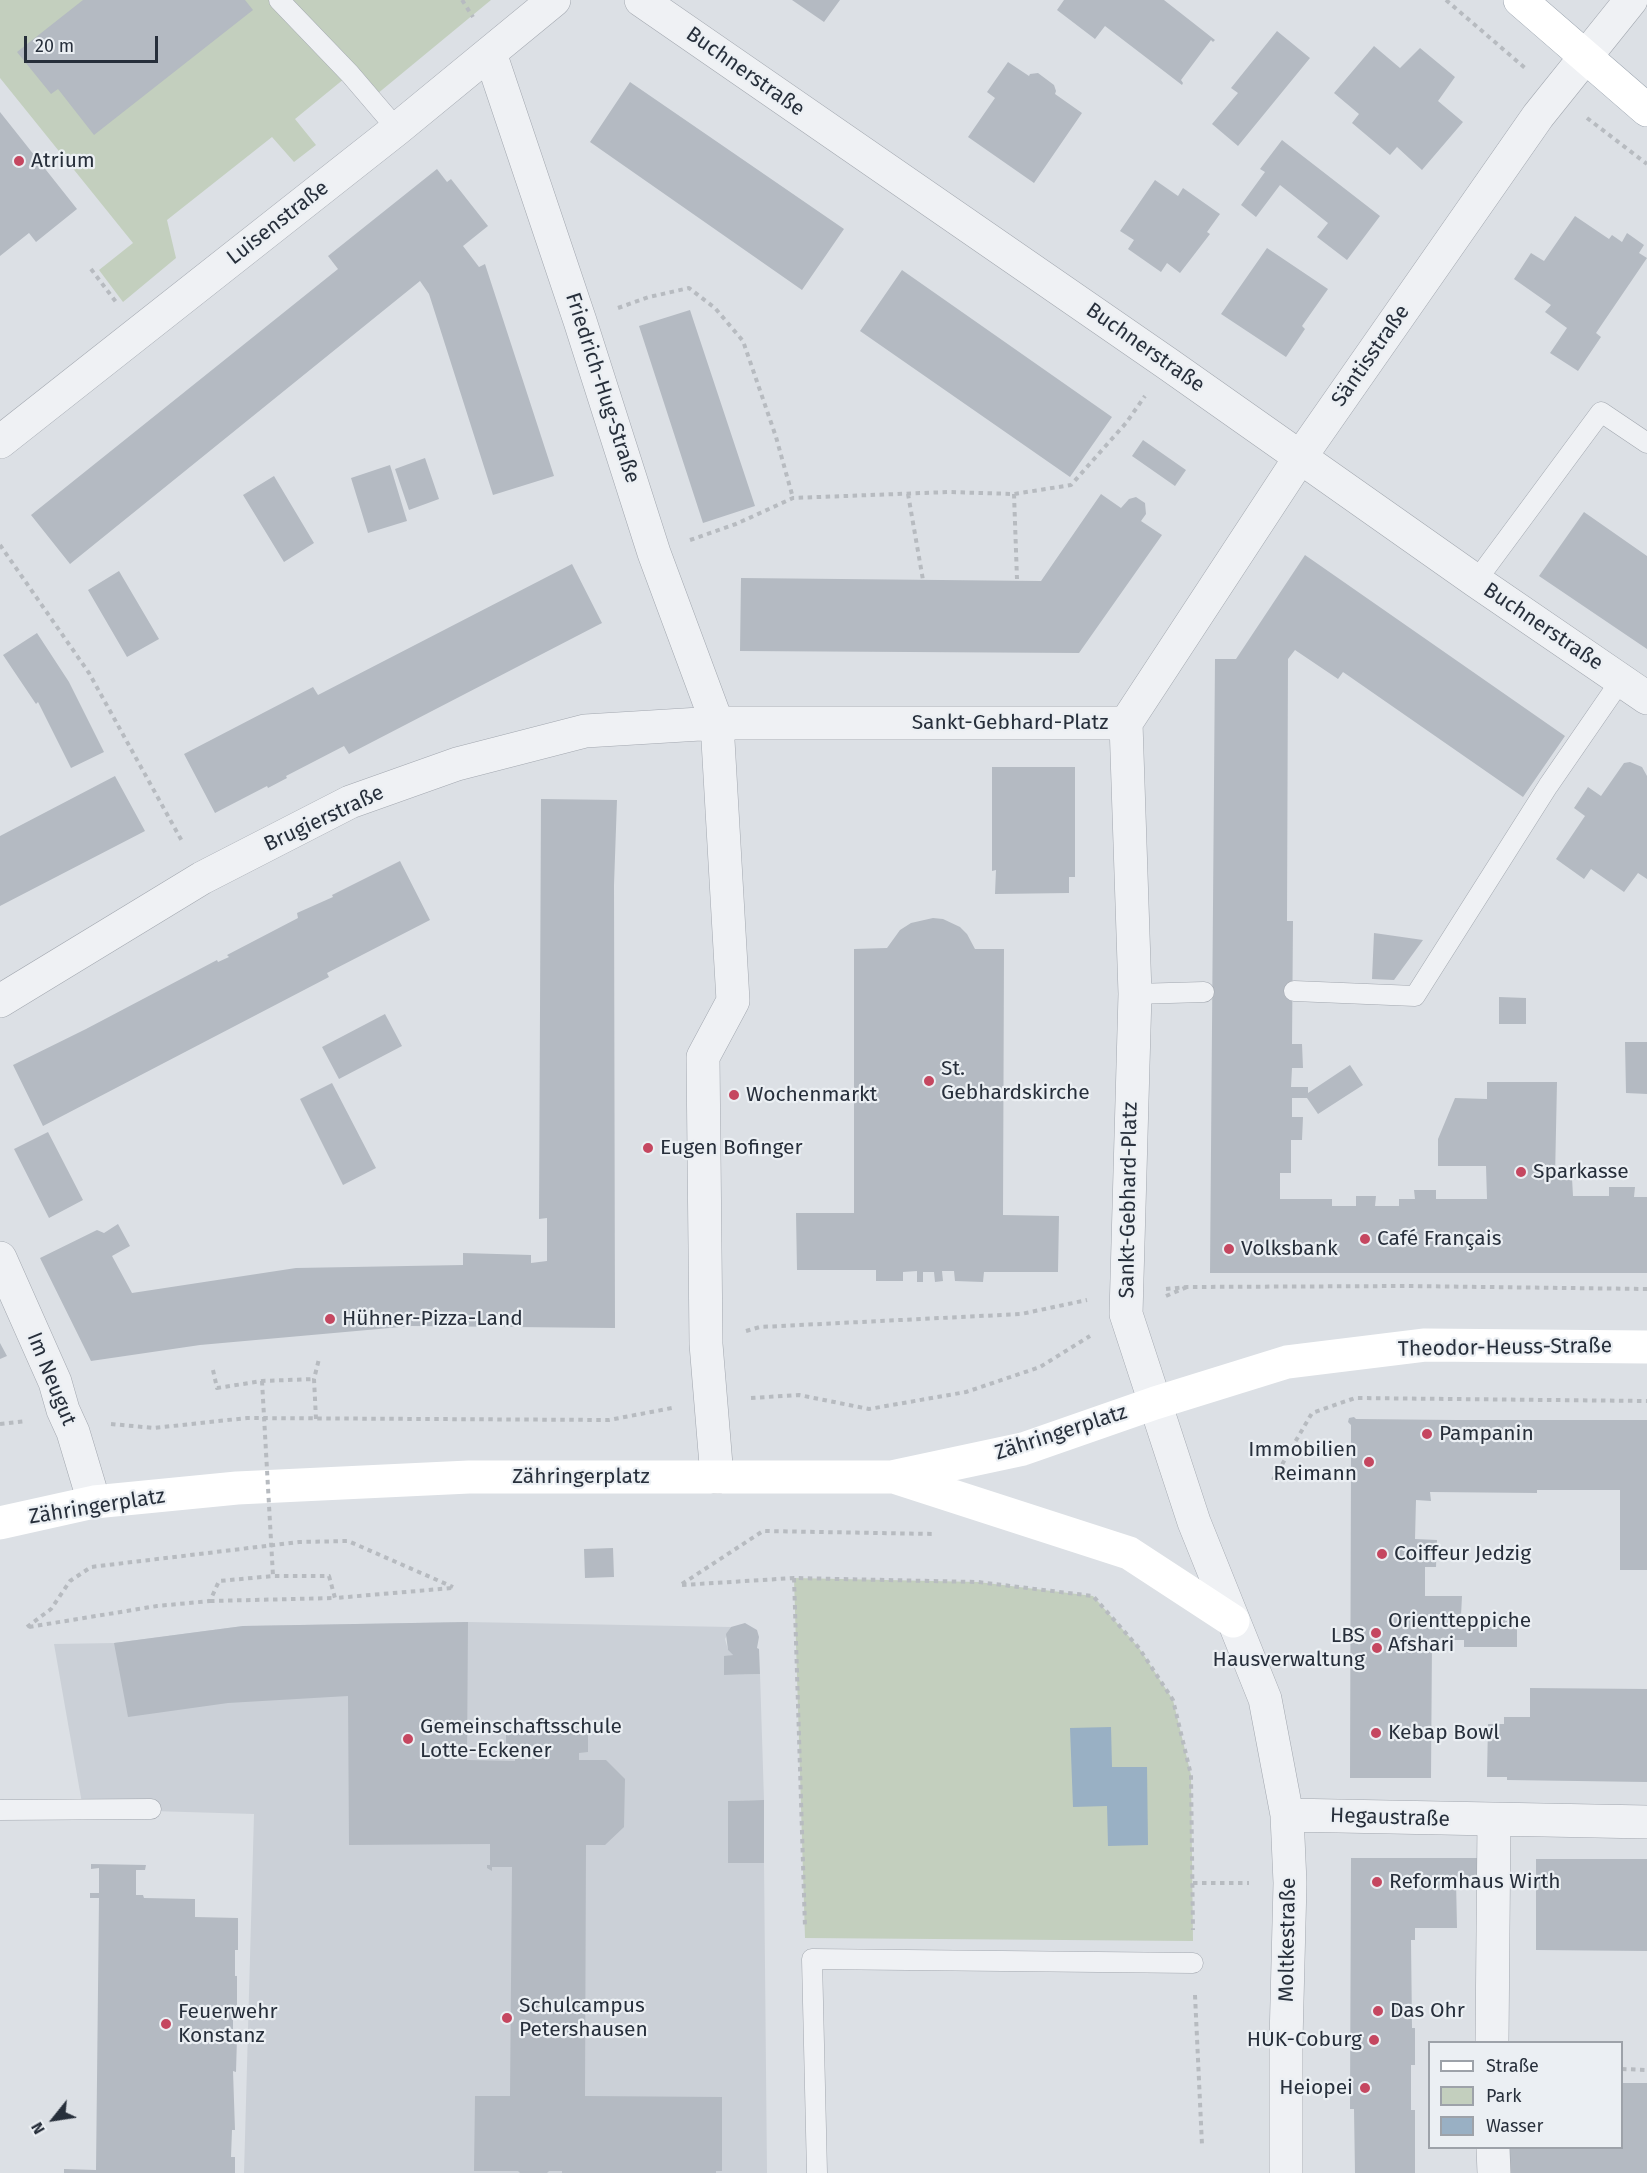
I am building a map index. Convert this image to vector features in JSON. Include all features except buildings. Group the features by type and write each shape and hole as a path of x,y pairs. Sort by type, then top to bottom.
{"main road":[{"path":"1520,0 1647,110"},
{"name":"Theodor-Heuss-Straße","path":"1155,1403 1287,1362 1425,1345 1647,1347"},
{"name":"Zähringerplatz","path":"0,1523 94,1503 237,1488 469,1477 892,1477 1023,1449 1155,1403"},
{"path":"892,1477 1129,1553 1233,1621"}],"street":[{"name":"Luisenstraße","path":"0,442 396,129 554,0"},
{"name":"Buchnerstraße","path":"641,0 1634,689"},
{"name":"Säntisstraße","path":"1126,723 1301,456 1538,116 1631,0"},
{"name":"Friedrich-Hug-Straße","path":"490,53 580,321 654,553 717,723"},
{"name":"Sankt-Gebhard-Platz","path":"717,723 1126,723 1134,994 1127,1304 1155,1403 1194,1522 1265,1699 1287,1815"},
{"name":"Brugierstraße","path":"0,1001 202,878 350,802 457,764 585,731 717,723"},
{"path":"717,723 734,1001 703,1057 706,1344 717,1477"},
{"name":"Im Neugut","path":"0,1258 55,1382 94,1503"},
{"name":"Hegaustraße","path":"1287,1815 1494,1821 1647,1822"},
{"name":"Moltkestraße","path":"1286,2173 1286,2041 1290,1883 1287,1815"},
{"path":"1492,2041 1494,1821"},
{"path":"1493,2149 1494,2173"}],"lane":[{"path":"279,0 350,74 396,129"},
{"path":"1476,581 1601,412 1647,443"},
{"path":"1294,991 1415,996 1548,786 1634,689"},
{"path":"1134,994 1204,992"},
{"path":"0,1810 151,1809"},
{"path":"817,2173 812,1959 1193,1963"}],"path":[{"path":"580,321 650,297 689,288 716,308 743,341 776,437 793,498"},
{"path":"654,553 736,524 793,498 949,492 1014,494 1071,485 1126,423 1168,364"},
{"path":"908,494 922,580"},
{"path":"1014,494 1017,579"},
{"path":"0,545 89,673 202,878"},
{"path":"706,1344 760,1327 1021,1314 1097,1297 1127,1304 1186,1287"},
{"path":"0,1424 14,1421 68,1420 154,1428 247,1418 609,1420 712,1401 799,1395 869,1409 966,1392 1040,1367 1127,1304 1186,1287 1647,1289"},
{"path":"316,1419 314,1379 320,1359"},
{"path":"213,1370 217,1389 262,1381 314,1379"},
{"path":"262,1381 273,1576"},
{"path":"1273,1480 1312,1413 1355,1398 1647,1401"},
{"path":"935,1534 763,1531 681,1585 794,1578 978,1582 1093,1596 1139,1648 1173,1700 1191,1775 1193,1963 1202,2145"},
{"path":"348,1541 453,1587 335,1598 210,1601 157,1606 27,1627 51,1609 70,1581 91,1566 299,1542 348,1541"},
{"path":"210,1601 219,1581 273,1576 329,1576 335,1598"},
{"path":"794,1578 805,1938"},
{"path":"1193,1883 1290,1883"},
{"path":"1623,2070 1647,2070"}],"shaded area":[{"name":"Schulcampus Petershausen","path":"468,1622 731,1627 725,1639 728,1650 733,1655 724,1657 724,1675 760,1674 764,1800 728,1801 728,1863 764,1863 767,2173 244,2173 254,1814 83,1809 54,1644 114,1643 243,1626"}],"green space":[{"path":"0,0 491,0 371,99 350,74 295,119 316,145 294,162 272,137 167,220 176,258 123,302 99,270 133,243 0,78"},
{"path":"794,1578 978,1582 1093,1596 1139,1648 1173,1700 1191,1775 1193,1941 805,1938"}],"water":[{"path":"1111,1727 1112,1767 1147,1767 1148,1845 1108,1846 1107,1806 1073,1807 1070,1728"}],"place":[{"name":"Atrium","path":"19,161"},
{"name":"St. Gebhardskirche","path":"929,1081"},
{"name":"Wochenmarkt","path":"734,1095"},
{"name":"Eugen Bofinger","path":"648,1148"},
{"name":"Sparkasse","path":"1521,1172"},
{"name":"Café Français","path":"1365,1239"},
{"name":"Volksbank","path":"1229,1249"},
{"name":"Hühner-Pizza-Land","path":"330,1319"},
{"name":"Pampanin","path":"1427,1434"},
{"name":"Immobilien Reimann","path":"1369,1462"},
{"name":"Coiffeur Jedzig","path":"1382,1554"},
{"name":"Orientteppiche Afshari","path":"1376,1633"},
{"name":"LBS Hausverwaltung","path":"1377,1648"},
{"name":"Kebap Bowl","path":"1376,1733"},
{"name":"Gemeinschaftsschule Lotte-Eckener","path":"408,1739"},
{"name":"Reformhaus Wirth","path":"1377,1882"},
{"name":"Das Ohr","path":"1378,2011"},
{"name":"Schulcampus Petershausen","path":"507,2018"},
{"name":"Feuerwehr Konstanz","path":"166,2024"},
{"name":"HUK-Coburg","path":"1374,2040"},
{"name":"Heiopei","path":"1365,2088"}]}
